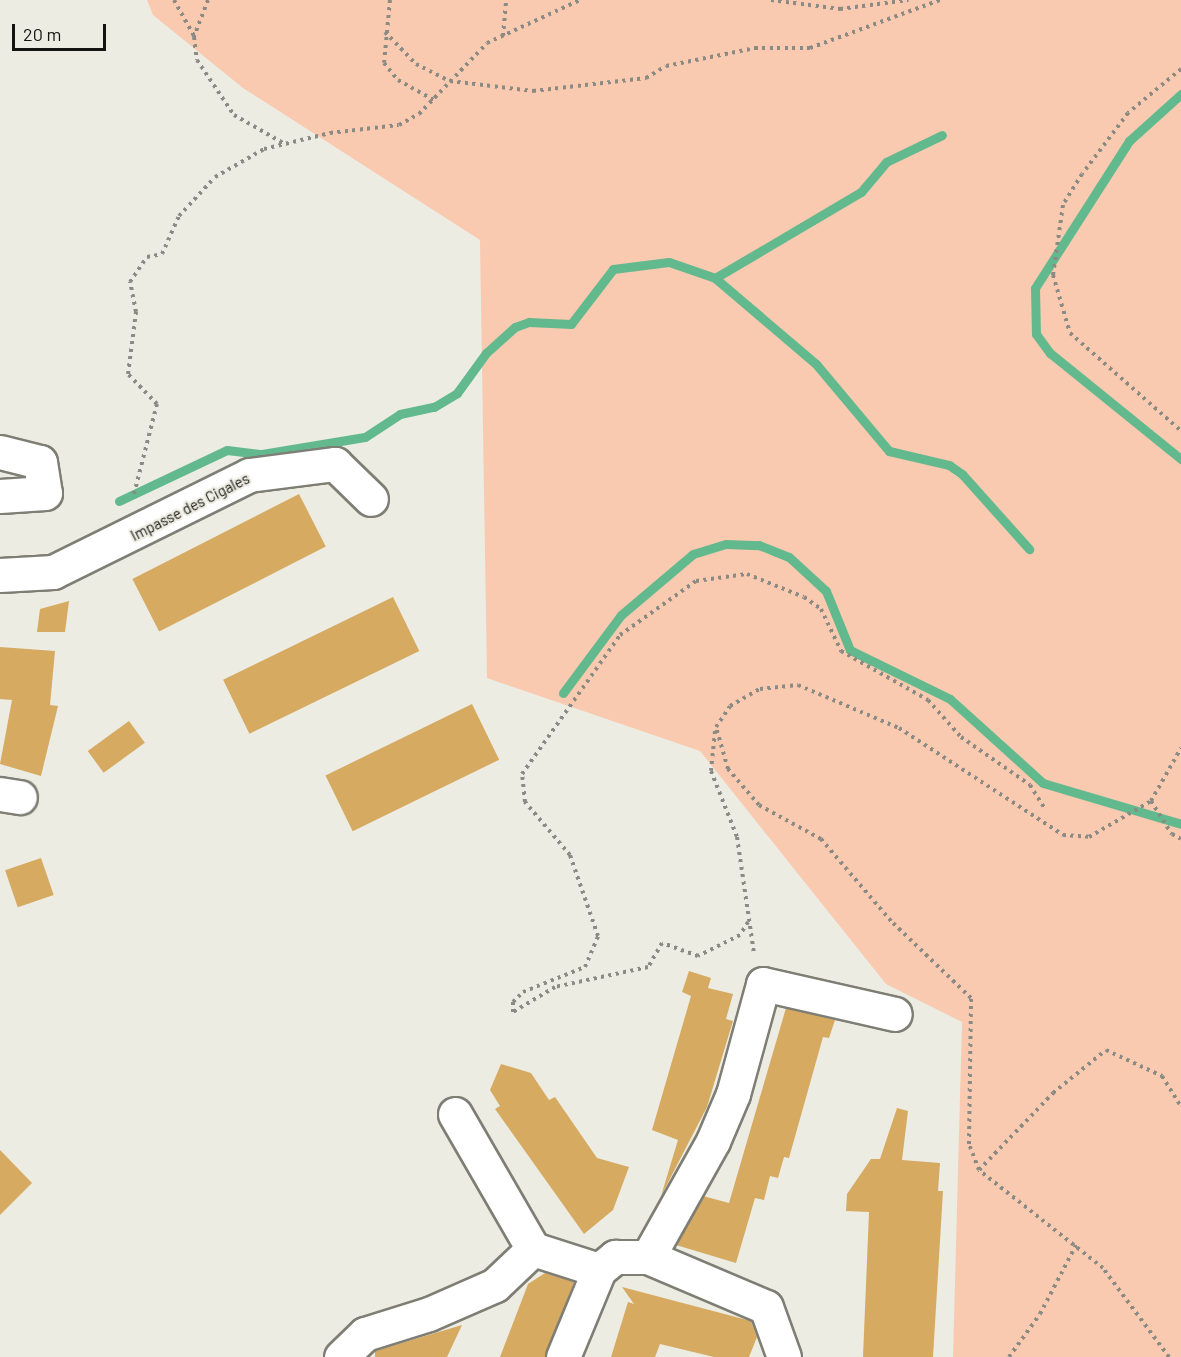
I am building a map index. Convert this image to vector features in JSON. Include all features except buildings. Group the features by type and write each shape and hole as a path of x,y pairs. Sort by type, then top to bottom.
{"street":[{"path":"0,452 40,462 45,493 0,496"},
{"name":"Impasse des Cigales","path":"0,575 53,572 121,541 249,475 335,464 371,499"},
{"path":"648,1257 713,1141 733,1094 763,984 895,1014"},
{"path":"455,1114 533,1249 599,1270"},
{"path":"341,1357 365,1334 429,1314 495,1285 533,1249"},
{"path":"563,1357 599,1270 615,1257 648,1257 766,1307 784,1357"}],"path":[{"path":"174,0 194,37 197,60 234,115 284,144"},
{"path":"194,37 208,0"},
{"path":"390,0 385,32 384,63 398,80 434,100"},
{"path":"503,36 506,0"},
{"path":"121,541 158,413 153,397 128,374 136,312 130,282 147,257 162,254 179,216 215,177 264,148 399,125 434,100 487,43 580,0"},
{"path":"771,0 840,9 908,0"},
{"path":"385,32 400,52 450,81 534,91 646,78 666,66 755,48 810,48 940,0"},
{"path":"1181,69 1128,113 1082,174 1063,205 1053,275 1070,333 1181,431"},
{"path":"748,922 740,935 698,956 662,943 648,967 555,987 513,1012 513,1002 523,992 585,967 598,936 570,855 525,802 522,774 620,635 696,581 747,574 804,597 821,609 841,651 928,700 961,737 1030,785 1044,807"},
{"path":"763,984 748,922 737,837 711,771 716,727 730,706 760,689 798,685 899,729 1063,835 1089,837 1150,801 1181,748"},
{"path":"716,727 728,769 759,805 821,839 891,921 971,998 969,1144 979,1170 1102,1268 1169,1357"},
{"path":"1150,801 1172,834 1181,839"},
{"path":"979,1170 1053,1093 1106,1050 1162,1076 1181,1107"},
{"path":"1009,1357 1040,1314 1076,1245"}],"shaded area":[{"path":"147,0 1181,0 1181,1357 953,1357 962,1022 886,984 700,751 487,678 480,240 243,88 153,15"}],"waterway":[{"path":"1181,94 1129,141 1035,288 1036,334 1050,353 1181,459"},
{"path":"119,501 227,450 262,454 365,437 400,414 434,407 457,393 486,353 515,327 529,322 571,324 613,269 669,262 715,278 861,192 886,162 942,135"},
{"path":"715,278 816,364 889,451 949,465 962,474 1029,549"},
{"path":"563,693 621,615 693,554 726,544 759,545 789,557 826,591 850,650 950,699 1043,783 1181,824"}]}
